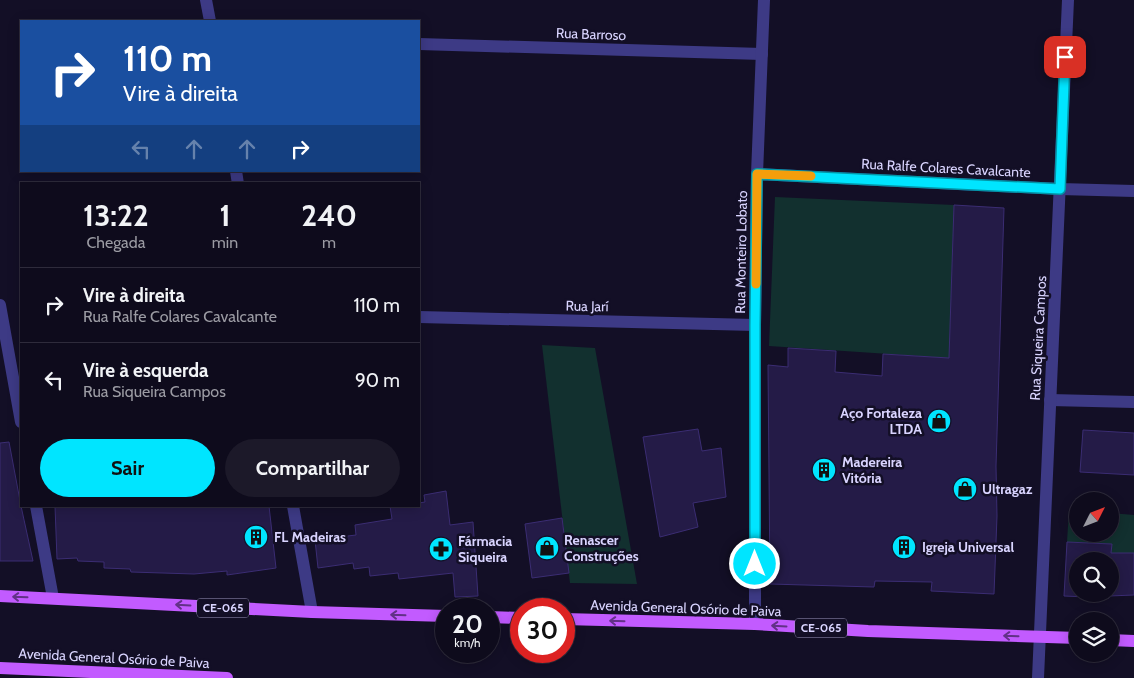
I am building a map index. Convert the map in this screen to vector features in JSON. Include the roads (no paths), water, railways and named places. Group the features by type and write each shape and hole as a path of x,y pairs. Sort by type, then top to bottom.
{"main road":[{"name":"CE-065","path":"0,596 312,612 435,616"},
{"name":"Avenida General Osório de Paiva","path":"575,619 755,624 868,631 1069,638"},
{"path":"1119,640 1134,641"},
{"name":"Avenida General Osório de Paiva","path":"0,668 117,675 226,678"}],"street":[{"path":"206,0 210,20"},
{"name":"Rua Monteiro Lobato","path":"755,624 757,174 764,0"},
{"name":"Rua Siqueira Campos","path":"1038,678 1068,0"},
{"name":"Rua Barroso","path":"420,44 762,54"},
{"name":"Rua Ralfe Colares Cavalcante","path":"757,174 1134,191"},
{"path":"0,305 20,416"},
{"name":"Rua Jarí","path":"420,317 755,325"},
{"path":"1050,400 1134,402"},
{"path":"36,507 53,598"},
{"path":"293,507 312,612"}],"place":[{"name":"Aço Fortaleza LTDA","path":"939,421"},
{"name":"Madereira Vitória","path":"824,470"},
{"name":"Ultragaz","path":"965,489"},
{"name":"FL Madeiras","path":"256,537"},
{"name":"Igreja Universal","path":"904,547"},
{"name":"Renascer Construções","path":"547,548"},
{"name":"Fármacia Siqueira","path":"441,549"}]}
